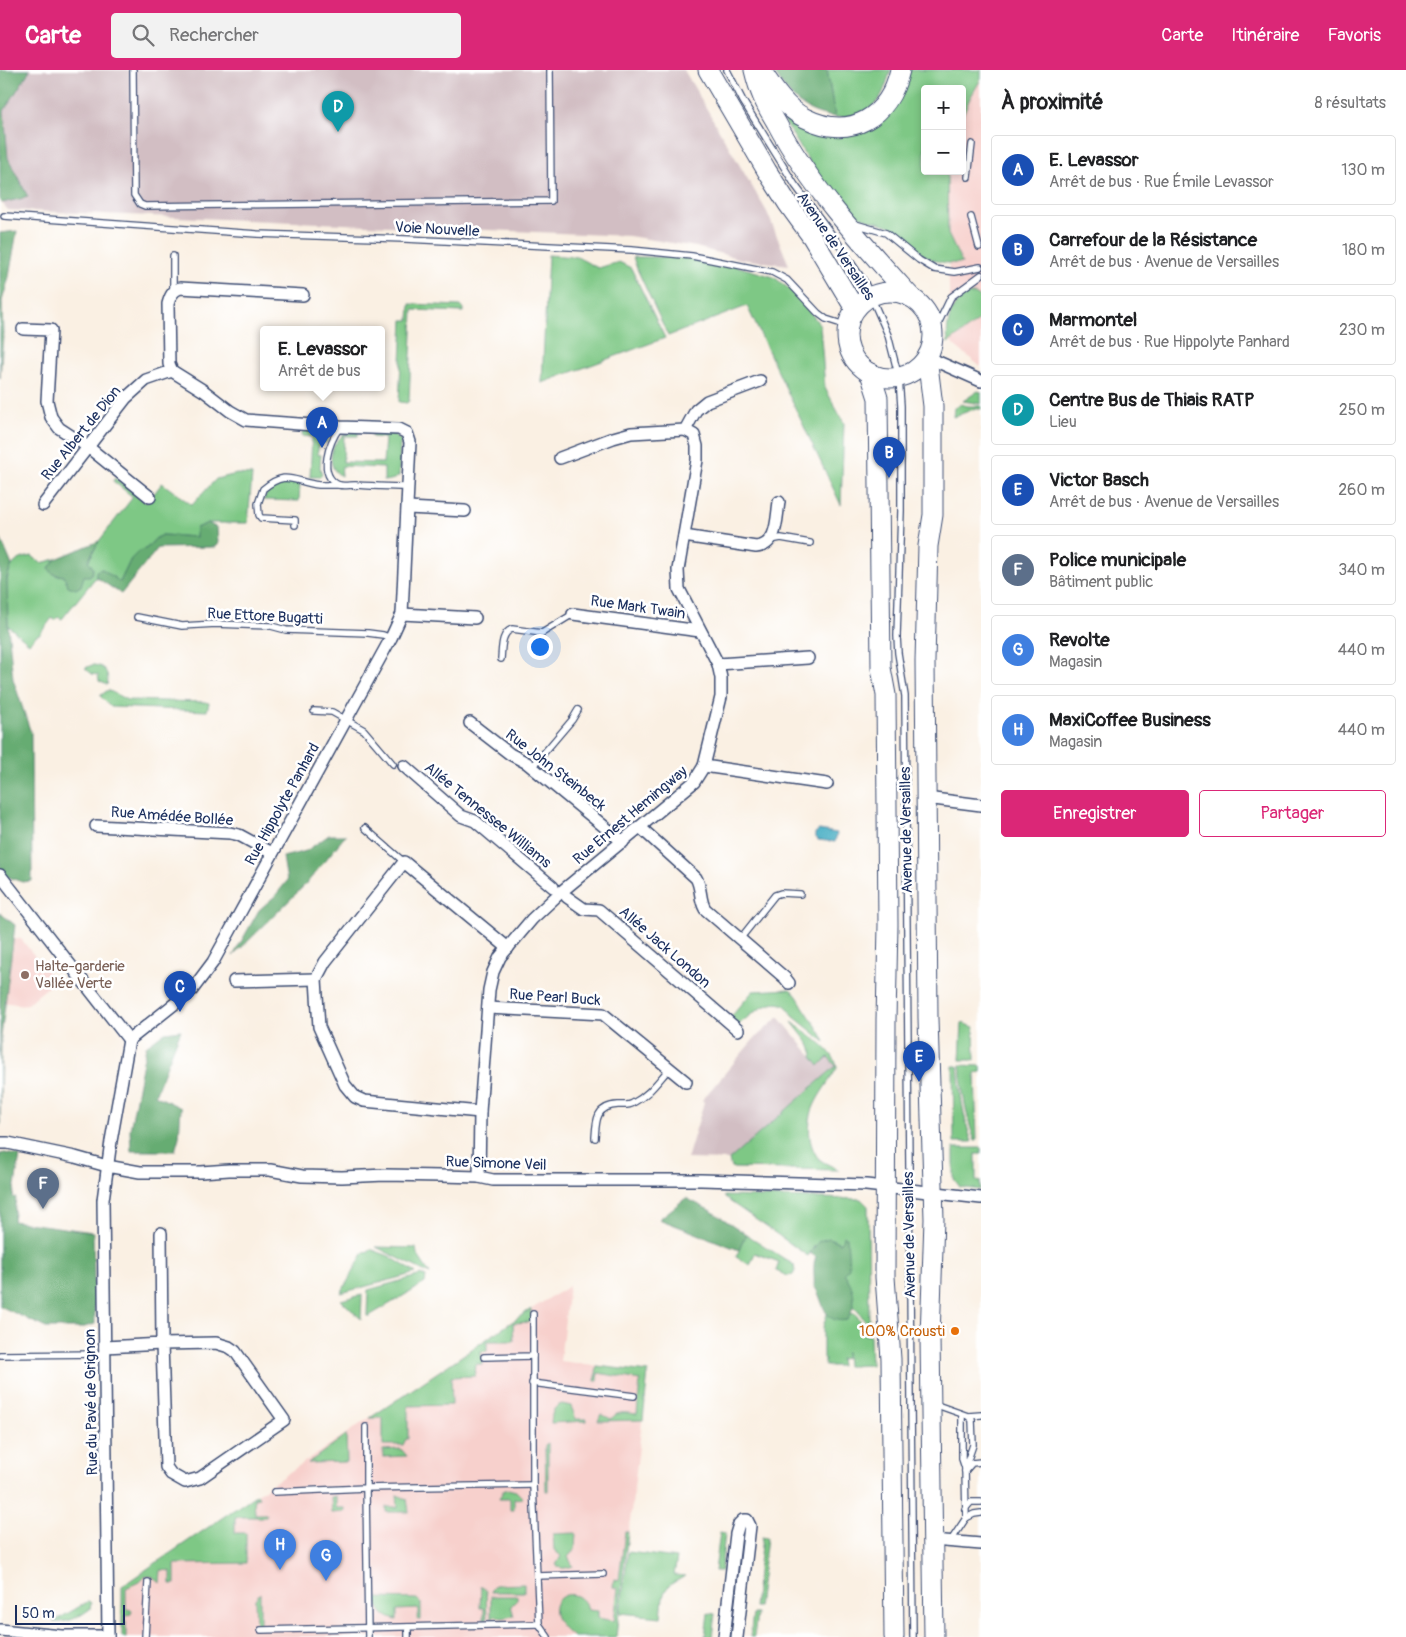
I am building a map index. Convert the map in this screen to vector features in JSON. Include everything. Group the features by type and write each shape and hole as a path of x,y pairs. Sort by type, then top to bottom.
{"main road":[{"path":"708,70 767,171 812,237 851,318"},
{"name":"Avenue de Versailles","path":"754,70 758,90 798,161 844,220 911,297 920,303 932,322 934,334"},
{"path":"761,70 771,86 803,118 837,127 862,123 879,112 891,97 900,70"},
{"path":"911,297 891,291 871,296 851,318 847,337 853,358 870,373 883,378 899,378 918,368 928,357 934,334"},
{"name":"Avenue de Versailles","path":"928,357 933,406 933,515 928,546 925,661 928,1018 933,1192 933,1263 930,1291 930,1403 941,1541 934,1637"},
{"name":"Avenue de Versailles","path":"870,373 878,398 882,668 886,695 888,925 885,1187 886,1277 891,1359 888,1415 889,1575 894,1637"}],"street":[{"path":"303,295 180,288 172,293 168,304 168,357 172,371 204,390 235,414 246,420 340,427"},
{"path":"23,329 50,330 47,401 48,410 59,428 88,447 150,497"},
{"path":"928,357 981,381"},
{"name":"Rue Albert de Dion","path":"43,505 126,398 146,380 172,371"},
{"path":"560,458 631,433 685,430 696,410 707,401 760,381"},
{"name":"Rue Hippolyte Panhard","path":"129,1040 192,990 207,969 346,720 402,614 410,442 407,433 399,429 340,427"},
{"name":"Rue Ernest Hemingway","path":"479,1177 480,1112 489,990 493,972 500,957 532,919 561,892 641,828 694,782 704,766 721,697 721,678 718,664 679,589 678,570 697,460 697,446 694,436 685,430"},
{"path":"684,536 756,547 765,546 774,536 779,502"},
{"path":"408,508 465,511"},
{"path":"402,614 475,618"},
{"name":"Rue Mark Twain","path":"573,614 700,631"},
{"path":"718,664 808,658"},
{"name":"Rue John Steinbeck","path":"470,723 510,754 532,767 623,842"},
{"name":"Allée Tennessee Williams","path":"398,765 461,816 475,820 553,887"},
{"path":"704,766 827,784"},
{"path":"926,798 981,805"},
{"name":"Rue Amédée Bollée","path":"96,826 230,833 239,835 272,853"},
{"path":"641,828 696,878 705,909 786,978 789,983"},
{"path":"480,1112 364,1101 354,1097 345,1085 320,1028 316,979 325,962 404,862 508,948"},
{"path":"0,876 129,1040 107,1166"},
{"name":"Allée Jack London","path":"568,897 584,908 599,910 738,1030"},
{"path":"234,981 316,979"},
{"name":"Rue Pearl Buck","path":"488,1008 603,1014 686,1082"},
{"name":"Rue Simone Veil","path":"0,1143 8,1143 140,1172 270,1170 296,1176 342,1177 385,1175 479,1177 493,1180 732,1180 866,1185 981,1198"},
{"name":"Rue du Pavé de Grignon","path":"107,1166 103,1200 108,1636"},
{"path":"105,1350 162,1344 216,1343 229,1346 235,1351 284,1420 200,1478 185,1482 170,1474 164,1458 162,1344 161,1233"},
{"path":"724,1637 736,1534 739,1524 743,1520 747,1520 750,1526 737,1637"},
{"path":"941,1541 981,1544"},
{"path":"0,1630 62,1636 108,1636"}],"lane":[{"path":"134,70 134,195 140,204 145,206 551,202 550,70"},
{"name":"Avenue de Versailles","path":"727,70 743,101 795,185 865,283 888,335 899,378 901,406 901,511 898,652 905,696 913,1637"},
{"path":"968,177 972,144"},
{"name":"Voie Nouvelle","path":"4,216 257,234 632,250 692,256 772,272 787,280 818,314 826,319 851,318"},
{"path":"971,217 979,247"},
{"path":"844,220 886,233 919,260 934,269 955,272 980,267"},
{"path":"172,293 173,256"},
{"path":"934,334 951,297 981,275"},
{"path":"339,485 330,477 326,464 331,443 340,427"},
{"path":"295,525 295,520 261,518 258,515 258,504 263,489 283,477 318,484 408,487"},
{"path":"771,540 781,538 810,543"},
{"path":"501,659 504,636 508,631 512,629 542,633 573,614"},
{"name":"Rue Ettore Bugatti","path":"138,617 182,626 216,624 271,626 286,630 368,634 391,638"},
{"path":"532,767 572,720 578,710"},
{"path":"314,711 332,712 364,730 398,765"},
{"path":"365,828 404,862"},
{"path":"740,939 775,895 781,893 800,894"},
{"path":"595,1138 596,1120 603,1109 612,1105 632,1104 646,1095 670,1068"},
{"path":"533,1314 533,1485 539,1624 548,1637"},
{"path":"0,1355 105,1350"},
{"path":"484,1357 533,1356"},
{"path":"532,1383 634,1396"},
{"path":"930,1403 965,1415 972,1420 973,1445 965,1469"},
{"path":"965,1415 981,1415"},
{"path":"965,1415 962,1459 965,1469 966,1518"},
{"path":"366,1427 368,1637"},
{"path":"965,1469 972,1463 981,1462"},
{"path":"274,1492 366,1488 533,1485"},
{"path":"966,1509 971,1502 981,1502"},
{"path":"941,1541 966,1518 981,1513"},
{"path":"537,1576 603,1574"},
{"path":"145,1637 148,1582"},
{"path":"261,1630 539,1624"},
{"path":"408,1627 408,1637"}],"shaded area":[{"path":"0,70 684,70 767,212 789,265 741,259 696,247 629,236 8,210 0,201"},
{"path":"981,70 981,367 950,342 947,175 966,175 966,85"},
{"name":"Halte-garderie Vallée Verte","path":"4,939 21,939 55,981 26,1005 0,1002"},
{"path":"779,1017 819,1065 828,1056 837,1066 729,1160 687,1159 704,1102 702,1100 754,1039"},
{"path":"569,1286 560,1361 648,1372 616,1637 122,1637 122,1586 512,1321"}],"green space":[{"path":"0,70 30,70 4,111 8,158 28,197 2,203 0,201"},
{"path":"773,70 827,70 835,117 814,112 798,102 791,96"},
{"path":"827,70 891,70 881,97 873,106 853,115 835,117"},
{"path":"909,70 981,70 981,79 966,108 966,85 921,85 921,175 947,175 948,234 962,263 943,262 927,257 895,228 863,218 842,205 824,184 785,123 784,111 822,134 839,135 865,131 877,125 895,106 906,83"},
{"path":"17,231 9,277 2,301 3,336 0,378 0,233"},
{"path":"548,255 577,257 598,268 619,262 631,268 665,338 542,383"},
{"path":"633,257 686,257 733,265 774,277 803,303 820,325 825,388 844,423 841,505 747,306 668,336"},
{"path":"975,294 981,298 981,319 948,343 949,321 954,307 963,296"},
{"path":"410,304 461,306 463,312 413,310 409,401 407,403 399,402 403,320 409,320"},
{"path":"978,391 981,392 981,404 963,401"},
{"path":"960,404 981,406 981,409 974,409 953,417 954,408"},
{"path":"303,428 329,430 330,433 326,443 322,442 317,454 321,455 320,467 322,475 320,477 310,477 312,437 302,436"},
{"path":"358,431 358,436 344,436 343,462 383,463 385,438 372,437 372,432 393,434 403,443 400,443 399,476 384,481 384,468 342,466 341,476 336,472 331,458 336,442 344,435"},
{"path":"237,474 252,475 248,523 208,523 196,528 197,537 162,535 131,559 120,582 102,569 97,571 96,577 62,619 58,617 55,620 52,618 40,634 29,643 8,626 7,581 12,566 19,560 32,556 41,563 56,559 49,568 55,575 64,576 66,579 92,574 93,568 88,562 99,541 133,497 113,481 115,478 147,503 162,483 192,505 216,479"},
{"path":"281,481 294,481 300,484 299,501 263,500 268,491"},
{"path":"208,523 217,528 218,543 215,547 158,548 121,594 96,577 96,571 102,569 120,582 131,559 138,552 147,548 155,539 162,535 196,537 196,528"},
{"path":"0,537 12,565 7,577 8,626 13,679 31,733 32,881 22,882 0,874"},
{"path":"99,541 88,561 93,570 90,576 84,576 81,586 76,589 68,586 64,576 50,571 49,568 56,559"},
{"path":"92,665 100,666 105,670 108,677 107,685 99,681 98,675 92,674 85,668"},
{"path":"108,690 127,700 209,703 207,711 111,707 100,696"},
{"path":"329,835 346,835 306,884 233,956 259,910 275,896 287,881 283,857 306,851"},
{"path":"0,913 15,925 1,1037 0,1126"},
{"path":"790,989 819,1030 825,1042 793,1016 788,1008 781,1004 774,1003 759,1009 738,1025 729,1019 753,991"},
{"path":"792,1022 826,1048 835,1061 837,1068 813,1108 809,1127 811,1143 817,1157 839,1170 731,1168 729,1160 836,1066 828,1057 819,1066 812,1057 813,1054 809,1044"},
{"path":"962,1023 974,1027 975,1060 960,1060"},
{"path":"181,1030 155,1095 181,1108 179,1137 175,1151 131,1151 130,1130 146,1046 165,1032"},
{"path":"960,1065 981,1066 981,1072 975,1073 977,1141 975,1141 967,1113"},
{"path":"953,1066 958,1066 962,1104 972,1142 954,1142"},
{"path":"954,1148 981,1148 981,1154 976,1154 976,1181 980,1181 980,1190 960,1187 954,1179"},
{"path":"0,1154 20,1156 13,1197 16,1198 13,1221 93,1232 95,1324 81,1328 46,1328 0,1306"},
{"path":"724,1196 861,1199 868,1206 869,1324 852,1307 854,1303 844,1273 841,1243 815,1245 808,1256"},
{"path":"686,1198 713,1212 746,1234 739,1250 659,1219"},
{"path":"746,1234 794,1265 795,1271 793,1275 788,1276 776,1271 779,1262 755,1253 750,1265 736,1257"},
{"path":"843,1236 847,1237 849,1268 844,1273 853,1290 854,1302 847,1320 839,1320 828,1315 814,1286 816,1257 810,1253 819,1241 829,1238 841,1243"},
{"path":"376,1247 416,1248 417,1254 430,1274"},
{"path":"370,1249 389,1256 416,1273 341,1293 364,1252"},
{"path":"420,1274 426,1277 425,1283 367,1316 368,1290"},
{"path":"362,1295 361,1319 341,1300"},
{"path":"531,1309 531,1322 513,1323 514,1341 487,1341 487,1351 481,1352 482,1364 476,1364 475,1376 451,1377 452,1405 408,1406 408,1439 406,1439 403,1445 383,1445 383,1418 370,1418"},
{"path":"851,1313 856,1315 866,1328 865,1335 870,1335 871,1365 847,1366 846,1352 845,1358 840,1359 841,1366 825,1366 825,1359 823,1358 823,1327 827,1314 834,1318"},
{"path":"597,1366 648,1372 643,1420 598,1421 601,1414 611,1419 619,1413 637,1414 640,1380 598,1373 597,1381 595,1381"},
{"path":"562,1404 571,1406 576,1419 587,1419 587,1421 551,1423 554,1409"},
{"path":"346,1435 347,1462 308,1463"},
{"path":"548,1443 548,1491 546,1491 545,1445"},
{"path":"401,1449 407,1456 383,1457 383,1450"},
{"path":"508,1489 516,1491 523,1498 514,1499 514,1510 510,1510 510,1499 499,1499 503,1491"},
{"path":"257,1494 259,1497 254,1498 255,1514 266,1514 266,1517 235,1517 235,1533 246,1533 246,1563 175,1564 175,1584 171,1584 171,1571 161,1570 160,1583 153,1577 146,1575 139,1582 126,1588 126,1609 132,1610 131,1614 126,1615 126,1637 122,1637 122,1586"},
{"path":"397,1495 407,1499 409,1512 386,1512 386,1507 398,1507"},
{"path":"336,1496 336,1508 345,1508 345,1512 332,1513 331,1497"},
{"path":"625,1532 628,1532 616,1637 573,1637 559,1623 555,1614 555,1606 558,1600 564,1596 577,1596 583,1601 588,1610 598,1611 598,1618 614,1621 618,1588 613,1587 614,1579 619,1580"},
{"path":"720,1532 725,1533 721,1571 715,1571"},
{"path":"576,1533 575,1549 568,1557 573,1566 560,1568 556,1565 561,1556 554,1550 553,1534"},
{"path":"742,1537 744,1537 738,1599 734,1599"},
{"path":"762,1537 767,1538 758,1607 754,1607"},
{"path":"628,1552 677,1558 674,1575 686,1576 672,1584 665,1591 661,1617 620,1613"},
{"path":"524,1584 524,1592 491,1592 495,1585"},
{"path":"481,1585 486,1591 487,1619 484,1619 484,1608 480,1608"},
{"path":"260,1593 260,1624 256,1626 255,1599"},
{"path":"491,1596 517,1596 517,1600 511,1606 514,1616 502,1618 496,1616 491,1619"},
{"path":"376,1598 417,1599 421,1603 421,1620 418,1620 418,1609 397,1610 397,1620 389,1617 380,1610"},
{"path":"89,1601 91,1603 90,1609 81,1615 68,1621 53,1622"},
{"path":"708,1613 715,1614 712,1637 705,1637"},
{"path":"753,1614 757,1614 754,1637 750,1637"}],"water":[{"path":"819,830 837,833 835,842 818,840 815,833"}],"place":[{"name":"Centre Bus de Thiais RATP","path":"338,132"},
{"name":"E. Levassor","path":"322,448"},
{"name":"Carrefour de la Résistance","path":"889,478"},
{"name":"Halte-garderie Vallée Verte","path":"25,975"},
{"name":"Marmontel","path":"180,1012"},
{"name":"Victor Basch","path":"919,1082"},
{"name":"Police municipale","path":"43,1209"},
{"name":"100% Crousti","path":"955,1331"},
{"name":"MaxiCoffee Business","path":"280,1570"},
{"name":"Revolte","path":"326,1581"}]}
